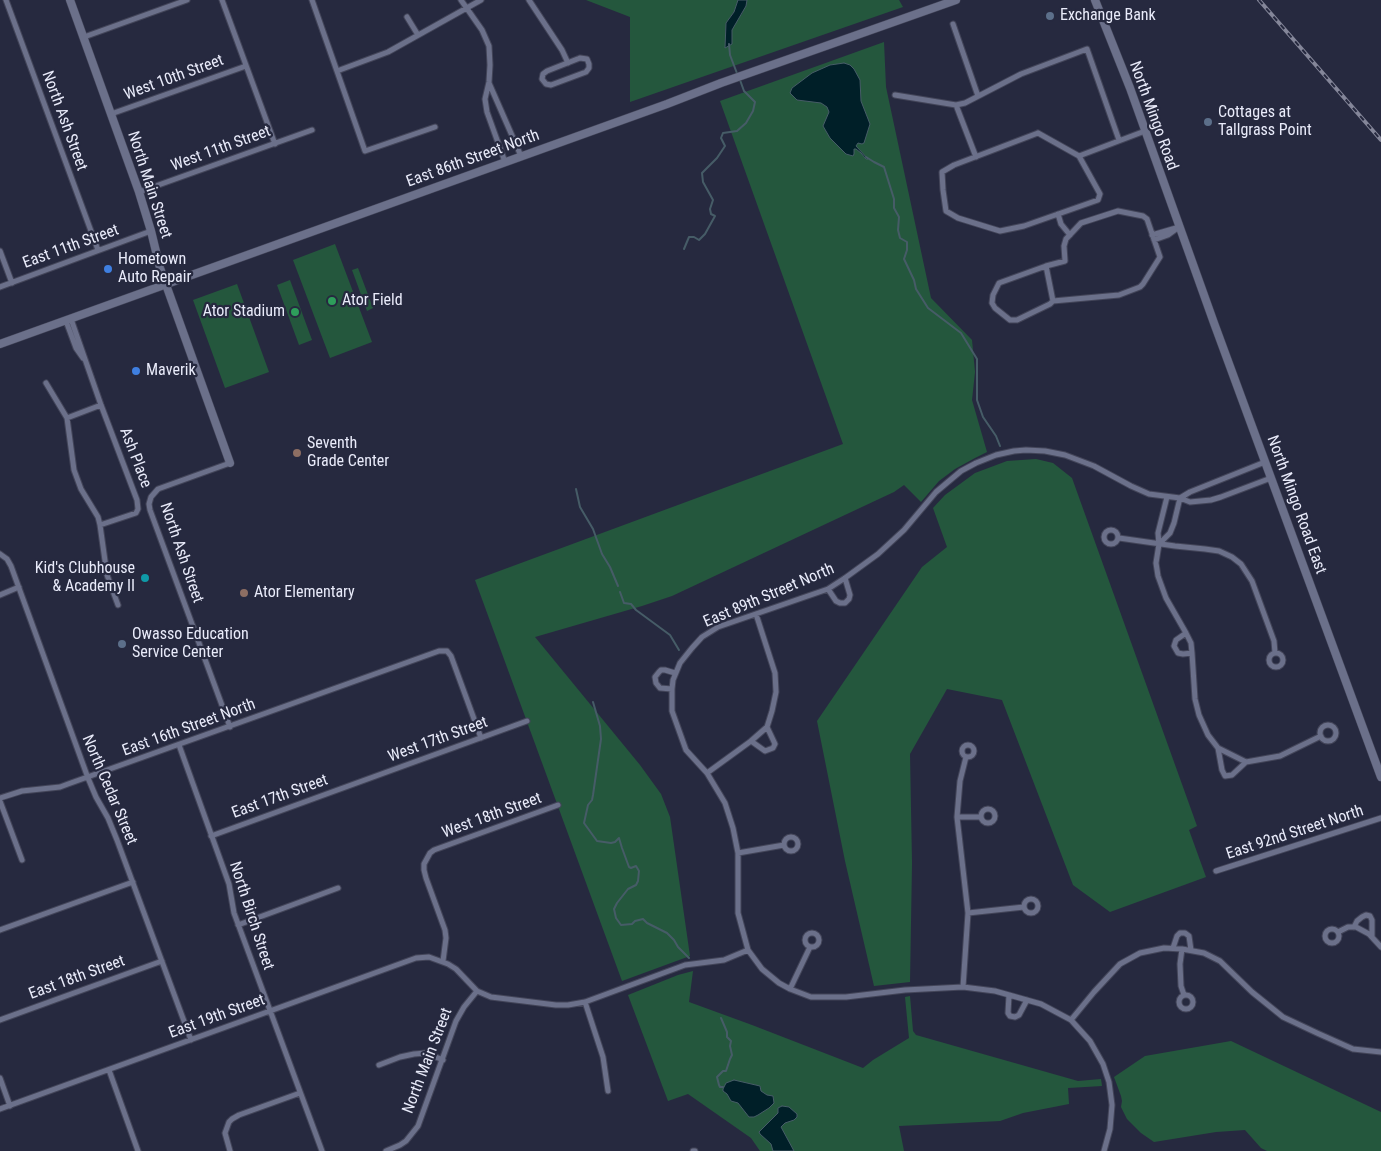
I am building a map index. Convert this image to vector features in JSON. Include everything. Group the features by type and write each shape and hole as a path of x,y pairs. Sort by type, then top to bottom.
{"street":[{"name":"North Ash Street","path":"6,0 98,250"},
{"name":"North Main Street","path":"70,0 139,192 160,268 230,463"},
{"path":"84,37 187,0"},
{"path":"222,0 274,144"},
{"path":"312,0 365,150 436,127"},
{"path":"461,0 482,30 489,46 487,112 505,162"},
{"path":"336,71 379,56 480,0"},
{"path":"529,0 562,50 568,63"},
{"name":"East 86th Street North","path":"0,344 956,0"},
{"name":"North Mingo Road","path":"1095,0 1146,131 1184,242"},
{"path":"407,17 418,35"},
{"path":"953,24 978,96"},
{"path":"895,95 956,105 965,103 1021,74 1087,49 1119,140"},
{"path":"580,58 586,59 589,68 586,72 551,85 546,84 542,79 543,74 547,71 568,63 580,58"},
{"name":"West 10th Street","path":"111,114 246,66"},
{"path":"489,82 520,156"},
{"path":"956,105 976,157"},
{"name":"West 11th Street","path":"139,192 312,130"},
{"path":"1080,156 1146,131"},
{"path":"1038,133 1080,156 1100,194 1098,200 1024,226 1000,231 958,218 946,211 942,172 954,165 1038,133"},
{"path":"1118,211 1143,216 1147,219 1160,256 1144,284 1119,294 1054,301 1016,320 1010,320 995,308 992,303 993,294 999,283 1065,261 1064,246 1066,239 1070,235 1081,223 1108,213 1118,211"},
{"path":"1058,214 1061,224 1070,235"},
{"path":"1153,238 1168,235 1179,227"},
{"name":"East 11th Street","path":"0,287 151,231"},
{"name":"North Mingo Road East","path":"1184,242 1381,777"},
{"path":"0,251 12,282"},
{"path":"1046,266 1054,301"},
{"name":"Ash Place","path":"68,320 86,362 137,500 138,509 132,516 100,525"},
{"path":"46,383 67,418 74,470 79,485 98,517 106,574 118,605"},
{"path":"67,418 101,405"},
{"name":"East 89th Street North","path":"672,689 675,673 680,664 702,637 718,627 828,589 878,554 904,530 936,492 961,471 996,455 1026,450 1065,455 1094,466 1149,494 1180,498 1190,502 1211,500 1271,478"},
{"path":"1159,544 1170,533 1180,498 1190,492 1265,462"},
{"name":"North Ash Street","path":"230,463 158,489 151,497 149,504 230,727"},
{"path":"1167,497 1158,533 1159,544 1156,563 1160,586 1191,643 1195,699 1208,735 1218,748 1246,762"},
{"path":"1118,538 1205,549 1232,557 1241,564 1252,581 1274,641 1276,653"},
{"name":"North Cedar Street","path":"0,554 7,559 11,566 88,778 113,828 191,1040"},
{"path":"828,589 836,600 840,603 845,603 850,595 845,578"},
{"path":"0,594 19,587"},
{"path":"707,773 767,727 772,711 776,692 775,673 756,614"},
{"path":"1186,633 1176,640 1174,648 1180,654 1192,653"},
{"name":"East 16th Street North","path":"0,800 22,791 60,787 88,778 439,651 448,651 451,656 481,738"},
{"path":"675,673 661,670 656,674 656,683 660,688 672,689 672,711 686,750 707,773 724,803 733,828 738,853 738,913 748,950 762,969 779,983 811,997 864,996 905,990 963,987 994,991 1042,1004 1071,1020 1090,1042 1103,1064 1112,1105 1110,1129 1104,1151"},
{"name":"West 17th Street","path":"357,782 528,721"},
{"path":"751,741 765,751 774,748 775,744 767,727"},
{"path":"1218,748 1225,776 1232,775 1246,762 1280,756 1321,736"},
{"name":"North Birch Street","path":"179,745 229,884 238,925 322,1151"},
{"path":"963,987 968,913 957,817 960,781 966,757"},
{"name":"East 17th Street","path":"211,836 357,782"},
{"path":"0,800 22,860"},
{"name":"West 18th Street","path":"443,961 446,938 445,930 426,878 424,864 426,858 434,850 558,805"},
{"path":"957,817 981,817"},
{"name":"East 92nd Street North","path":"1216,871 1381,818"},
{"path":"738,853 784,845"},
{"path":"0,930 133,882"},
{"path":"238,925 338,888"},
{"path":"968,913 1024,907"},
{"path":"1354,927 1362,917 1370,916 1372,920 1372,937"},
{"path":"1338,932 1348,927 1364,930 1381,948"},
{"path":"1173,948 1177,936 1180,933 1185,933 1189,936 1191,950"},
{"path":"790,989 810,947"},
{"path":"1071,1020 1120,964 1140,953 1173,948 1204,953 1220,961 1252,992 1283,1017 1353,1049 1381,1052"},
{"path":"1182,949 1180,964 1184,995"},
{"path":"443,961 456,969 477,991 484,995 498,999 568,1005 585,1002 685,965 724,960 748,950"},
{"name":"East 19th Street","path":"0,1109 416,958 429,957 443,961"},
{"name":"East 18th Street","path":"0,1020 162,961"},
{"name":"North Main Street","path":"386,1151 400,1146 418,1126 459,1014 477,991"},
{"path":"1008,995 1008,1013 1010,1016 1019,1015 1027,1000"},
{"path":"585,1002 603,1057 608,1091"},
{"path":"379,1065 400,1057 426,1053 442,1060"},
{"path":"109,1070 138,1151"},
{"path":"0,1078 10,1106"},
{"path":"230,1151 226,1137 228,1125 232,1119 300,1093"}],"green space":[{"path":"586,0 738,0 734,12 726,23 725,47 732,43 732,30 742,14 747,0 899,0 903,7 630,102 630,17"},
{"path":"884,42 886,87 931,298 972,340 975,372 972,400 987,452 955,469 939,481 921,502 904,485 894,492 672,596 535,637 640,765 661,794 670,817 690,956 622,981 475,580 843,444 720,101"},
{"name":"Ator Field","path":"335,244 372,342 330,358 293,260"},
{"path":"358,268 373,308 367,311 352,270"},
{"name":"Ator Stadium","path":"290,280 312,340 299,345 277,285"},
{"path":"237,284 269,372 225,388 193,300"},
{"path":"1036,459 1053,463 1072,478 1197,826 1189,830 1206,877 1110,912 1073,885 1002,700 947,689 910,754 912,863 910,982 874,986 845,861 817,721 922,567 947,547 933,508 945,495 975,473 1007,461"},
{"path":"693,971 689,1002 863,1068 909,1038 905,997 910,996 913,1031 916,1035 1078,1081 1101,1079 1102,1086 1068,1088 1069,1104 1023,1113 1000,1121 899,1126 904,1151 760,1151 751,1138 688,1094 668,1101 628,995"},
{"path":"1231,1041 1381,1112 1381,1151 1267,1151 1261,1148 1245,1130 1216,1132 1154,1142 1141,1133 1127,1119 1121,1107 1121,1096 1114,1077 1145,1056"}],"water":[{"path":"738,0 747,0 746,6 732,30 732,44 725,48 726,23 734,12"},
{"path":"844,63 854,69 860,80 861,101 870,124 864,143 858,143 856,146 868,159 856,149 854,149 853,156 846,154 830,138 823,126 829,112 827,107 821,103 797,100 790,93 792,88 812,73 830,65"},
{"path":"734,1080 760,1086 761,1091 773,1096 774,1103 758,1115 749,1117 738,1103 731,1101 723,1091 726,1083"},
{"path":"782,1106 789,1107 797,1114 794,1120 785,1123 781,1127 794,1151 773,1151 771,1144 759,1132 778,1113 778,1108"}],"waterway":[{"path":"729,44 730,55 738,76"},
{"path":"684,249 689,237 699,240 705,234 715,216 711,214 710,209 713,200 703,182 702,173 717,158 725,146 721,138 723,133 737,131 746,123 753,111 755,102 744,91 740,80"},
{"path":"866,157 884,167 894,199 894,208 899,217 898,230 900,238 907,242 904,259 916,289 928,308 961,333 977,359 977,400 983,417 996,436 1000,446"},
{"path":"576,489 580,507 593,529 602,554 618,586"},
{"path":"620,592 624,603 631,604 636,610 670,635 679,650"},
{"path":"593,702 600,726 601,739 592,800 588,805 584,823 597,841 611,843 619,838 629,867 636,866 639,871 636,885 628,889 614,909 616,918 621,925 632,924 643,919 667,933 689,958"},
{"path":"721,1018 727,1032 727,1037 731,1041 732,1055 726,1071 723,1071 717,1077 720,1087 723,1087"}],"railway":[{"path":"1259,0 1381,140"}],"place":[{"name":"Exchange Bank","path":"1050,16"},
{"name":"Cottages at Tallgrass Point","path":"1208,122"},
{"name":"Hometown Auto Repair","path":"108,269"},
{"name":"Ator Field","path":"332,301"},
{"name":"Ator Stadium","path":"295,312"},
{"name":"Maverik","path":"136,371"},
{"name":"Seventh Grade Center","path":"297,453"},
{"name":"Kid's Clubhouse & Academy II","path":"145,578"},
{"name":"Ator Elementary","path":"244,593"},
{"name":"Owasso Education Service Center","path":"122,644"}]}
